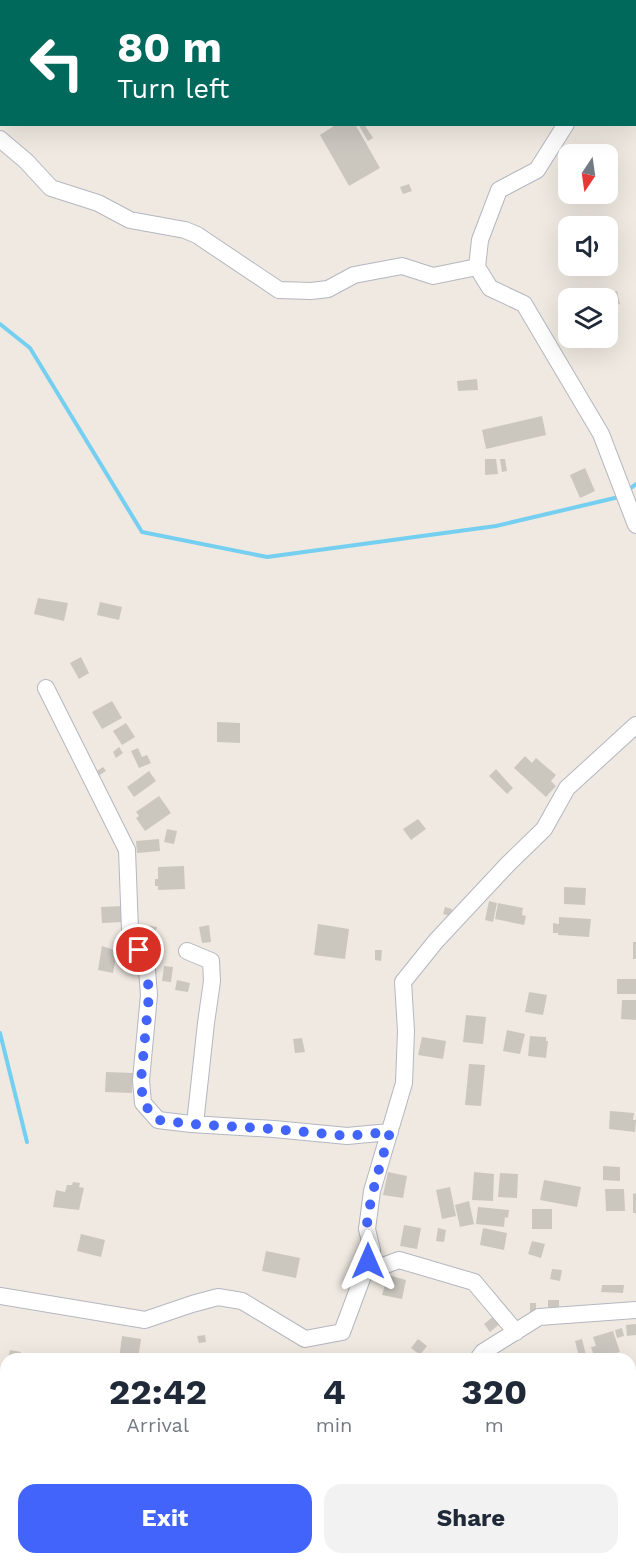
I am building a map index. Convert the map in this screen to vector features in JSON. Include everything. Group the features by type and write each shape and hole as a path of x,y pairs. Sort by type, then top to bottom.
{"street":[{"path":"565,126 537,170 499,190 480,240 477,267 490,288 524,304 601,434 636,525"},
{"path":"0,139 26,161 51,188 98,203 130,220 185,230 197,235 279,290 328,289 354,275 402,266 433,276 453,270 477,267"},
{"path":"46,688 127,850 130,930 147,970 149,995 141,1080 143,1103 158,1120 347,1136 390,1132"},
{"path":"0,1296 146,1320 218,1297 242,1301 305,1339 342,1332 372,1250 367,1228 372,1191 404,1083 406,1031 403,982 436,941 544,829 567,788 636,724"},
{"path":"187,951 211,961 212,981 195,1124"},
{"path":"364,1273 399,1260 474,1282 516,1332"},
{"path":"482,1353 539,1317 636,1310"}],"building":[{"path":"334,126 356,126 380,168 349,186 320,135"},
{"path":"359,126 365,126 373,138 368,141"},
{"path":"409,184 412,191 403,194 400,187"},
{"path":"477,379 478,390 458,391 457,381"},
{"path":"542,416 546,435 486,449 482,430"},
{"path":"485,459 496,459 498,474 485,475"},
{"path":"500,459 505,459 507,471 502,472"},
{"path":"585,468 595,491 580,498 570,475"},
{"path":"38,598 68,603 64,621 34,614"},
{"path":"100,602 122,607 119,620 97,615"},
{"path":"81,657 89,673 79,679 70,663"},
{"path":"112,701 122,718 102,729 92,712"},
{"path":"217,722 240,723 240,743 217,742"},
{"path":"126,723 135,737 122,745 113,731"},
{"path":"119,747 123,753 116,758 113,752"},
{"path":"138,748 142,757 147,755 151,763 139,768 131,751"},
{"path":"525,756 532,763 536,758 556,775 551,781 556,786 546,797 514,768"},
{"path":"103,767 106,771 98,776 95,772"},
{"path":"496,769 513,788 507,794 489,776"},
{"path":"149,771 156,781 134,797 127,787"},
{"path":"159,796 171,813 145,831 136,818 139,816 136,812"},
{"path":"418,819 426,829 411,840 403,829"},
{"path":"167,829 177,831 174,844 164,842"},
{"path":"159,839 160,851 137,853 136,841"},
{"path":"184,866 185,889 158,890 158,886 155,886 155,879 158,879 158,867"},
{"path":"564,887 586,888 585,905 564,904"},
{"path":"489,901 497,903 493,922 485,920"},
{"path":"498,903 523,908 522,915 526,916 524,925 495,919"},
{"path":"123,906 124,922 102,923 101,907"},
{"path":"445,907 452,909 451,916 443,914"},
{"path":"559,917 591,919 589,937 553,933 553,923 559,924"},
{"path":"318,924 349,929 345,959 314,955"},
{"path":"144,925 157,927 152,943 142,942"},
{"path":"209,925 211,942 202,943 199,927"},
{"path":"633,942 636,942 636,959 633,959"},
{"path":"102,946 117,951 113,973 98,970"},
{"path":"375,950 382,950 381,961 375,960"},
{"path":"164,966 173,967 171,982 162,981"},
{"path":"617,979 636,979 636,994 617,994"},
{"path":"177,980 190,983 188,992 175,990"},
{"path":"529,992 547,995 543,1015 525,1012"},
{"path":"622,1000 636,1000 636,1020 621,1019"},
{"path":"466,1015 486,1017 483,1044 463,1042"},
{"path":"507,1030 525,1034 520,1054 503,1051"},
{"path":"530,1036 546,1037 548,1041 546,1058 528,1056"},
{"path":"422,1037 446,1041 443,1059 418,1055"},
{"path":"302,1038 305,1052 295,1053 293,1039"},
{"path":"469,1064 485,1065 481,1106 465,1105"},
{"path":"106,1072 133,1073 132,1093 105,1092"},
{"path":"610,1111 634,1113 635,1132 609,1129"},
{"path":"603,1166 620,1167 620,1181 603,1180"},
{"path":"388,1172 407,1176 403,1198 383,1195"},
{"path":"474,1172 494,1174 493,1201 472,1200"},
{"path":"500,1173 518,1174 517,1198 498,1197"},
{"path":"544,1180 581,1187 577,1207 540,1200"},
{"path":"73,1182 80,1183 79,1187 84,1188 79,1210 53,1207 56,1190 65,1192 67,1185 72,1185"},
{"path":"450,1187 456,1216 442,1219 436,1190"},
{"path":"605,1189 624,1189 625,1211 606,1211"},
{"path":"636,1193 636,1213 633,1213 633,1194"},
{"path":"469,1201 474,1224 460,1227 455,1205"},
{"path":"478,1207 509,1210 508,1218 505,1217 504,1227 476,1224"},
{"path":"532,1209 552,1209 552,1229 532,1229"},
{"path":"404,1225 421,1228 417,1249 400,1246"},
{"path":"438,1228 446,1230 444,1242 436,1241"},
{"path":"483,1228 507,1233 504,1250 480,1245"},
{"path":"81,1234 105,1240 101,1257 77,1251"},
{"path":"532,1241 545,1244 541,1258 528,1254"},
{"path":"266,1251 300,1258 296,1278 262,1271"},
{"path":"552,1269 562,1270 560,1281 550,1279"},
{"path":"388,1275 406,1280 402,1299 382,1295"},
{"path":"602,1285 624,1285 623,1293 601,1292"},
{"path":"548,1300 559,1300 559,1307 548,1307"},
{"path":"530,1303 536,1303 536,1312 530,1312"},
{"path":"494,1316 501,1323 490,1332 484,1324"},
{"path":"636,1324 636,1335 627,1336 626,1325"},
{"path":"622,1328 624,1336 617,1338 615,1330"},
{"path":"613,1331 620,1352 593,1353 591,1347 596,1346 593,1337"},
{"path":"205,1335 206,1342 199,1343 197,1336"},
{"path":"122,1336 141,1339 139,1353 120,1353"},
{"path":"418,1339 427,1346 422,1353 411,1348"},
{"path":"582,1339 586,1353 578,1353 575,1341"},
{"path":"10,1350 21,1352 21,1353 9,1353"}],"waterway":[{"path":"0,324 30,348 142,532 267,557 496,526 619,497"},
{"path":"627,491 636,484"},
{"path":"0,1033 27,1142"}],"route":[{"path":"139,950 147,970 149,995 141,1080 143,1103 158,1120 347,1136 390,1132 372,1191 367,1228 372,1250 368,1261"}]}
